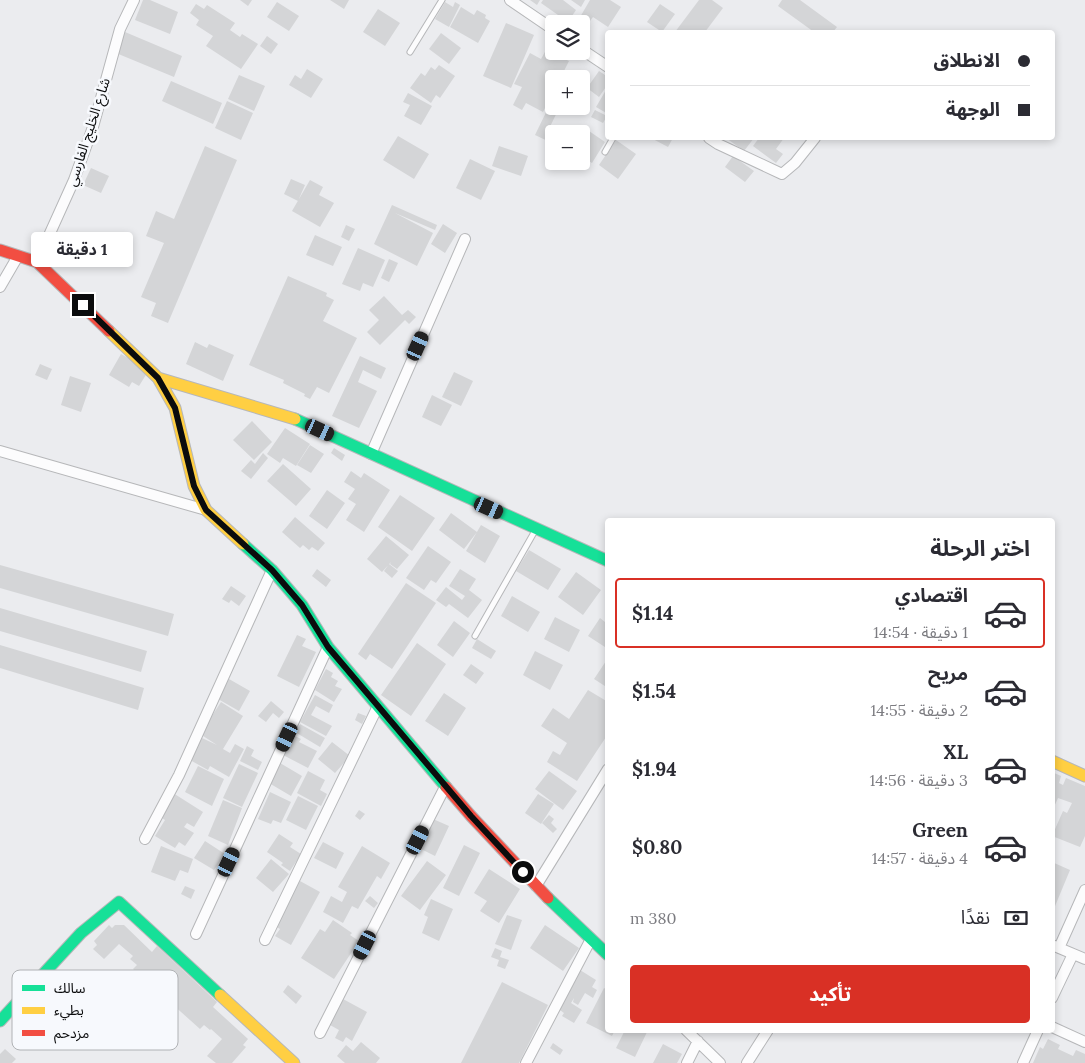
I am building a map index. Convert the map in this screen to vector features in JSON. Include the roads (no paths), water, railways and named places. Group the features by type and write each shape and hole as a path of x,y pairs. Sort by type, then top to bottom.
{"street":[{"name":"شارع الخليج الفارسي","path":"37,262 74,180 93,127 120,29 134,0"},
{"path":"510,0 545,24"},
{"path":"590,55 605,65"},
{"path":"714,140 718,144 782,174 795,164 813,140"},
{"path":"371,454 465,239"},
{"path":"0,250 37,262 158,378 175,408 194,486 206,510 272,570 302,605 328,647 445,787 536,886 605,951"},
{"path":"0,287 18,256"},
{"path":"158,378 289,416 605,560"},
{"path":"0,451 206,510"},
{"path":"145,838 180,775 272,570"},
{"path":"196,934 328,647"},
{"path":"265,940 378,706"},
{"path":"1055,762 1085,776"},
{"path":"536,886 605,774"},
{"path":"320,1033 445,787"},
{"path":"1085,890 1056,946 1085,959"},
{"path":"48,970 82,934 119,902 294,1063"},
{"path":"526,1063 591,938"},
{"path":"1055,992 1073,954"},
{"path":"0,1021 12,1008"},
{"path":"1055,1029 1085,1042"},
{"path":"689,1033 720,1063"},
{"path":"747,1063 766,1033"},
{"path":"1023,1063 1037,1033"},
{"path":"687,1063 698,1041"}],"lane":[{"path":"410,52 442,0"},
{"path":"606,152 612,140"},
{"path":"476,636 536,529"}]}
